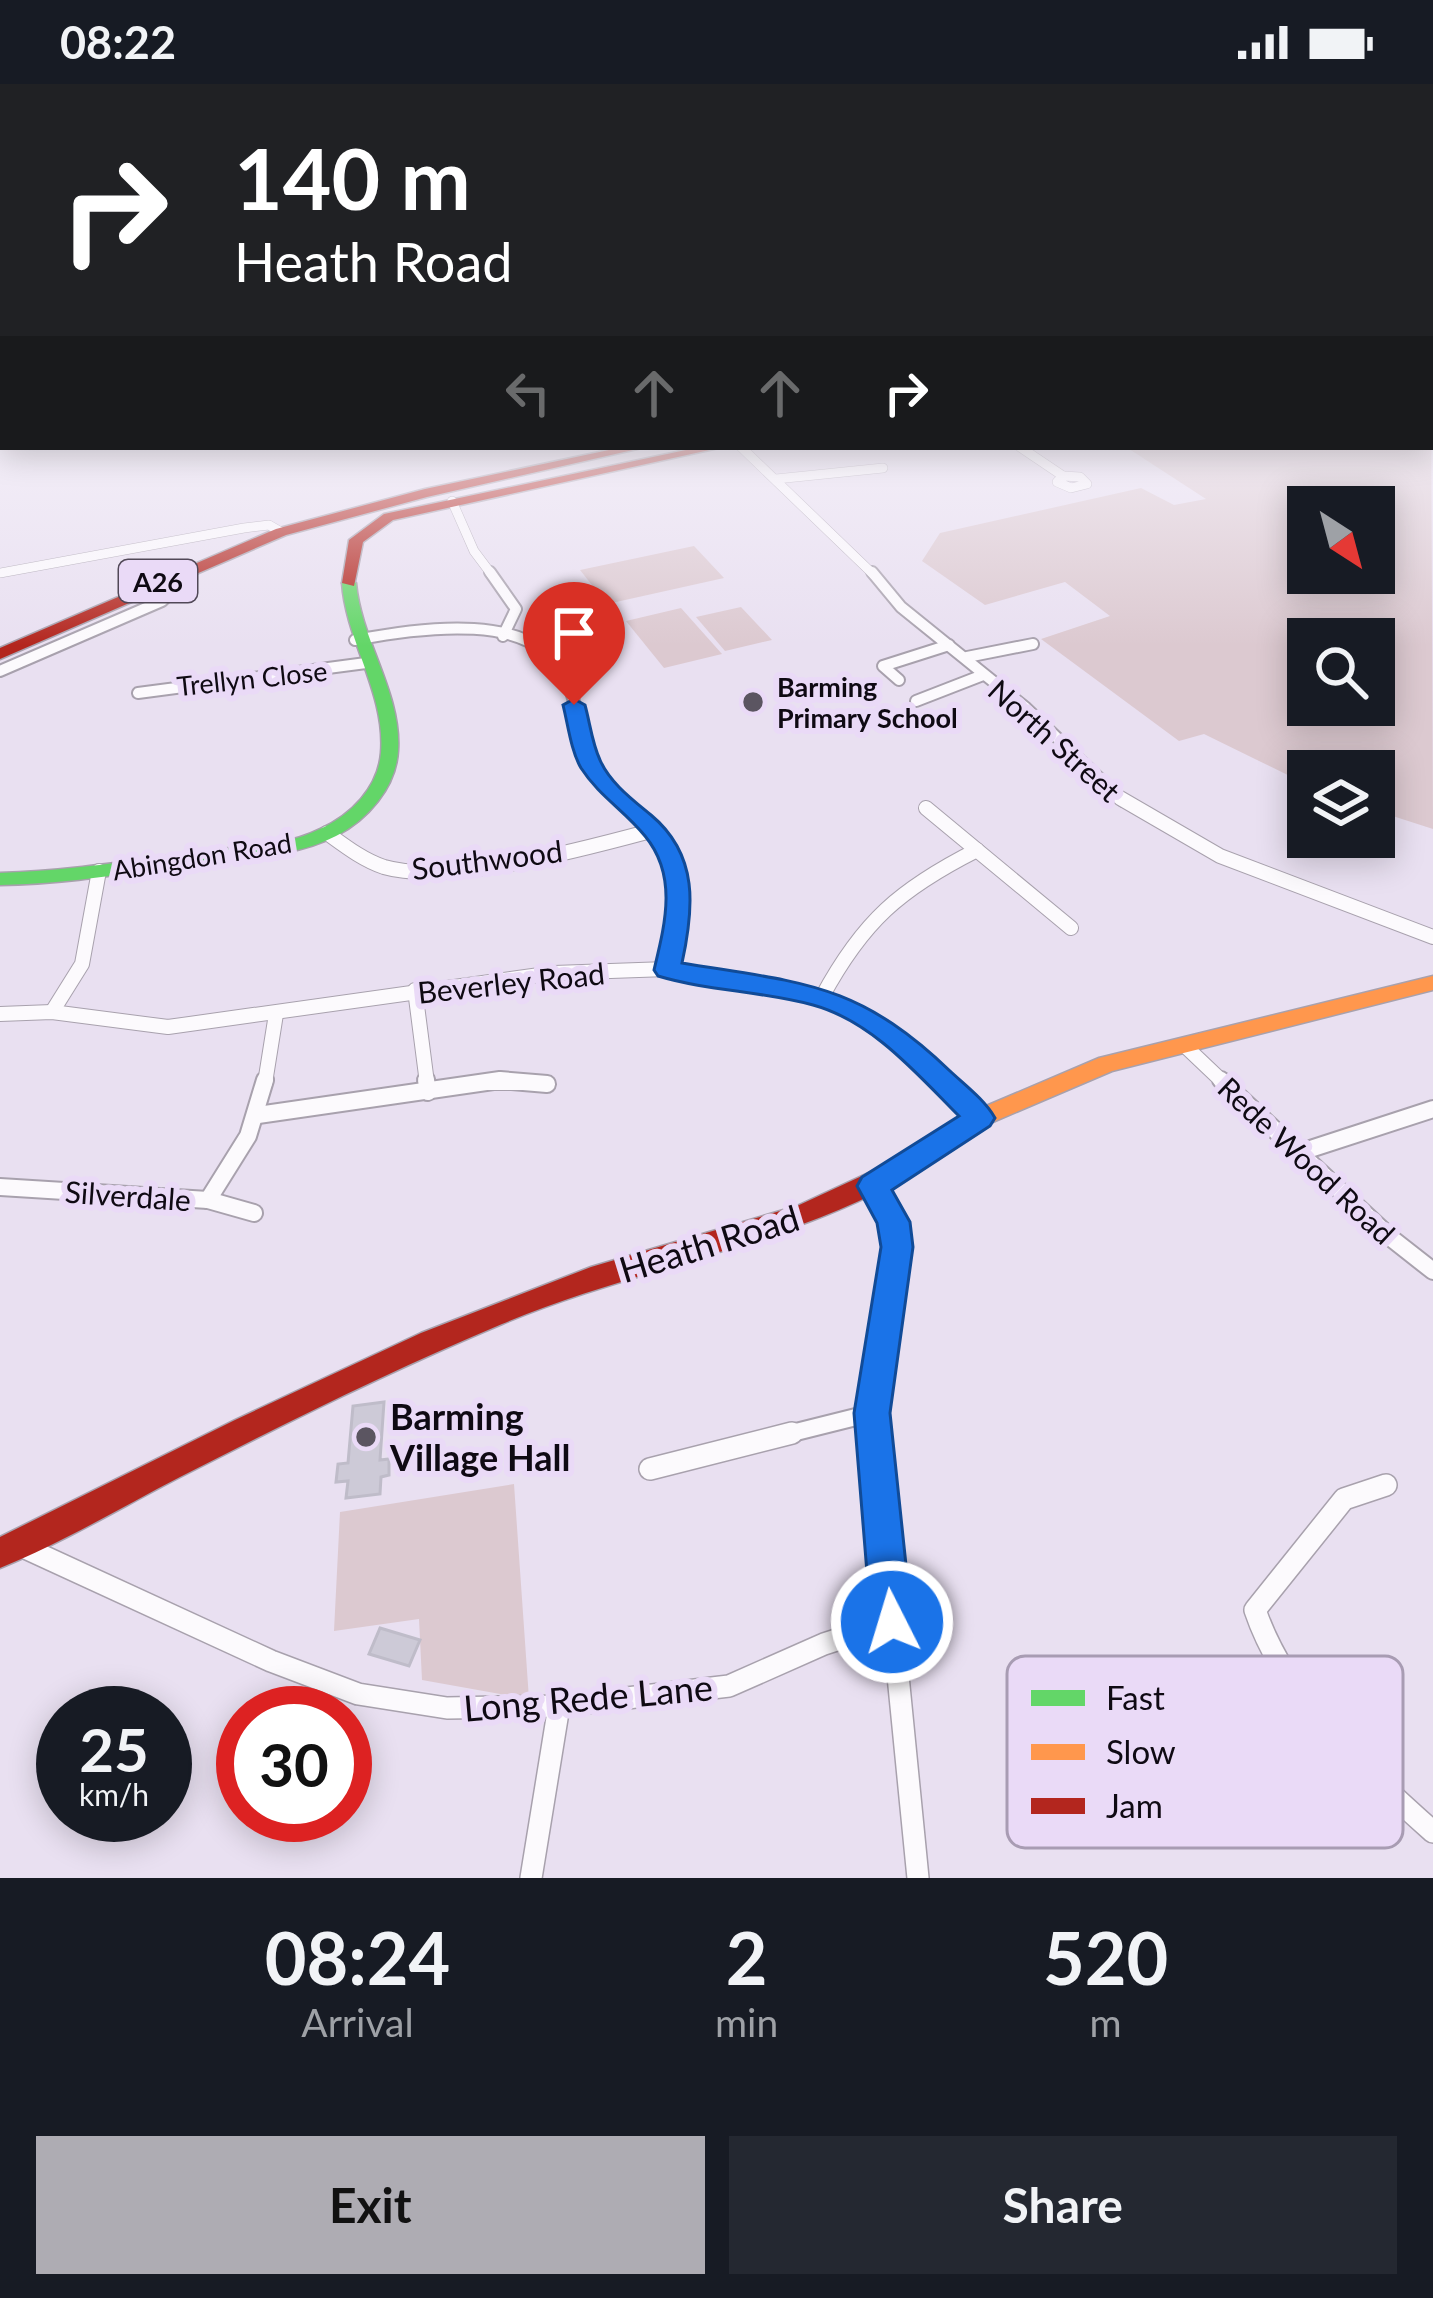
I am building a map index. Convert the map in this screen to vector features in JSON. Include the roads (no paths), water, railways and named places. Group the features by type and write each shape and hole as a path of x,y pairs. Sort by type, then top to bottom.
{"street":[{"name":"A26","path":"0,654 281,532 527,478"},
{"path":"519,480 533,478"},
{"path":"776,479 788,478"},
{"name":"North Street","path":"776,479 862,561 902,607 1026,707 1111,793 1152,820 1252,869 1433,937"},
{"name":"Abingdon Road","path":"0,878 32,880 245,851 328,833 368,804 386,780 391,759 389,730 356,640 347,587 356,540 389,517 519,480"},
{"path":"452,501 474,551 516,609 503,636"},
{"path":"0,573 244,527 268,525 281,532"},
{"path":"0,671 162,601 170,593 155,583"},
{"path":"356,640 443,627 535,644 554,658 568,681 589,763 616,798 654,830 675,863 681,910 667,970"},
{"path":"967,657 1034,644"},
{"path":"899,680 883,666 950,645"},
{"name":"Trellyn Close","path":"138,694 215,677 303,675 366,663"},
{"path":"916,701 983,675"},
{"path":"921,806 1071,928"},
{"name":"Southwood","path":"328,833 368,862 402,870 557,852 654,830"},
{"path":"822,997 850,942 880,908 893,896 977,850"},
{"path":"52,1012 82,964 99,872"},
{"name":"Beverley Road","path":"0,1014 52,1012 168,1028 554,973 667,970 822,997 870,1019 909,1049 980,1118"},
{"name":"Heath Road","path":"8,1548 245,1430 495,1315 620,1269 792,1221 873,1186 980,1118 1107,1064 1433,983"},
{"path":"415,990 428,1092"},
{"path":"208,1200 225,1182 258,1115 271,1070 276,1014"},
{"name":"Rede Wood Road","path":"1184,1046 1433,1271"},
{"path":"258,1115 500,1080 548,1084"},
{"path":"1298,1153 1433,1109"},
{"path":"873,1186 893,1222 897,1247 872,1413 918,1878"},
{"name":"Silverdale","path":"0,1187 208,1200 254,1213"},
{"path":"650,1469 872,1413"},
{"path":"1272,1656 1260,1637 1255,1610 1344,1499 1386,1485"},
{"name":"Long Rede Lane","path":"8,1548 358,1694 447,1708 560,1706 729,1685 824,1644 892,1622"},
{"path":"531,1878 560,1706"},
{"path":"1403,1803 1433,1832"}],"place":[{"name":"Barming Primary School","path":"753,702"},
{"name":"Barming Village Hall","path":"366,1437"}]}
